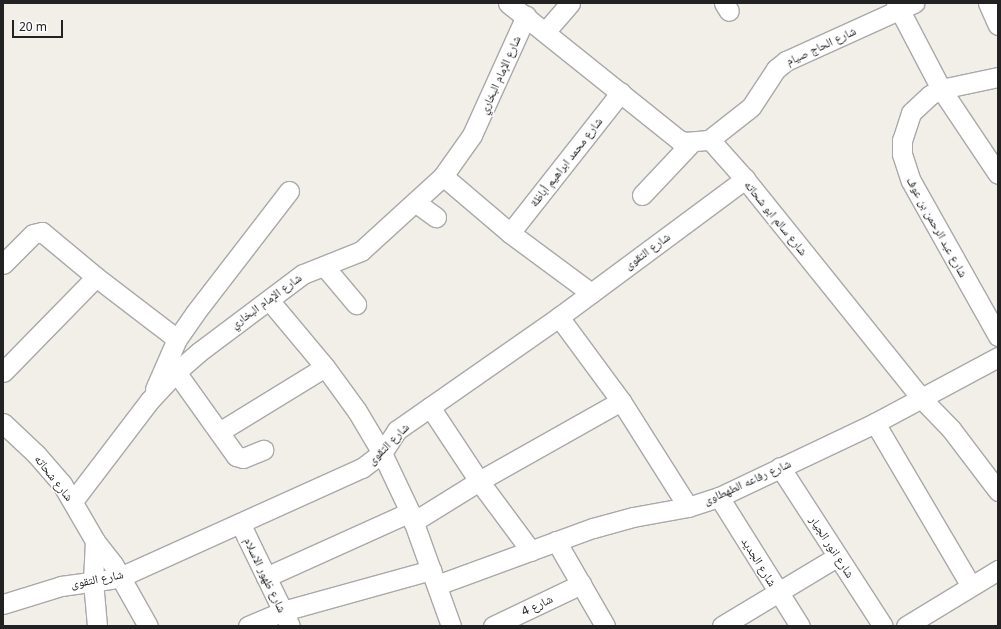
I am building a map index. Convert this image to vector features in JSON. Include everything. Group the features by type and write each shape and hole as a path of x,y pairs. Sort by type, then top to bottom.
{"street":[{"name":"شارع سالم ابو شحاته","path":"508,3 679,140 685,142 700,141 745,179 921,398 951,429 998,491"},
{"path":"545,32 570,3"},
{"path":"988,3 998,25"},
{"path":"903,5 941,89 998,174"},
{"name":"شارع الحاج صيام","path":"642,194 700,141 751,107 776,69 786,61 903,5"},
{"name":"شارع الإمام البخاري","path":"73,501 150,400 176,372 221,334 303,274 361,251 443,176 472,135 526,16"},
{"name":"شارع عبد الرحمن بن عوف","path":"998,77 941,89 923,100 911,113 905,126 902,140 902,154 906,168 998,336"},
{"name":"شارع محمد ابراهيم أباظة","path":"510,233 621,92"},
{"path":"443,176 510,233 590,293"},
{"name":"شارع التقوى","path":"3,604 61,586 120,577 362,468 382,453 398,430 559,317 745,179"},
{"path":"150,400 165,363 177,339 195,313 289,191"},
{"path":"415,202 436,217"},
{"path":"3,264 33,234 42,232 96,277 177,339"},
{"path":"324,266 356,304"},
{"path":"3,372 96,277"},
{"path":"269,300 324,367 357,411 382,453 412,517 451,626"},
{"path":"559,317 622,400 688,507"},
{"name":"شارع رفاعه الطهطاوى","path":"248,626 286,619 530,551 613,522 688,507 719,497 874,423 998,358"},
{"path":"219,432 324,367"},
{"path":"176,372 238,458 247,457 263,450"},
{"path":"266,577 412,517 622,400"},
{"path":"430,407 479,481 530,551"},
{"name":"شارع شحاته","path":"3,423 50,468 73,501 95,541 113,564 148,626"},
{"path":"874,423 971,586"},
{"name":"شارع انور الجيار","path":"780,467 883,626"},
{"name":"شارع الجديد","path":"719,497 800,626"},
{"name":"شارع ظهور الاسلام","path":"240,523 286,619"},
{"path":"95,541 93,580 97,626"},
{"path":"556,541 605,626"},
{"path":"722,626 838,556"},
{"path":"906,626 998,570"},
{"name":"شارع 4","path":"493,626 581,584"}]}
